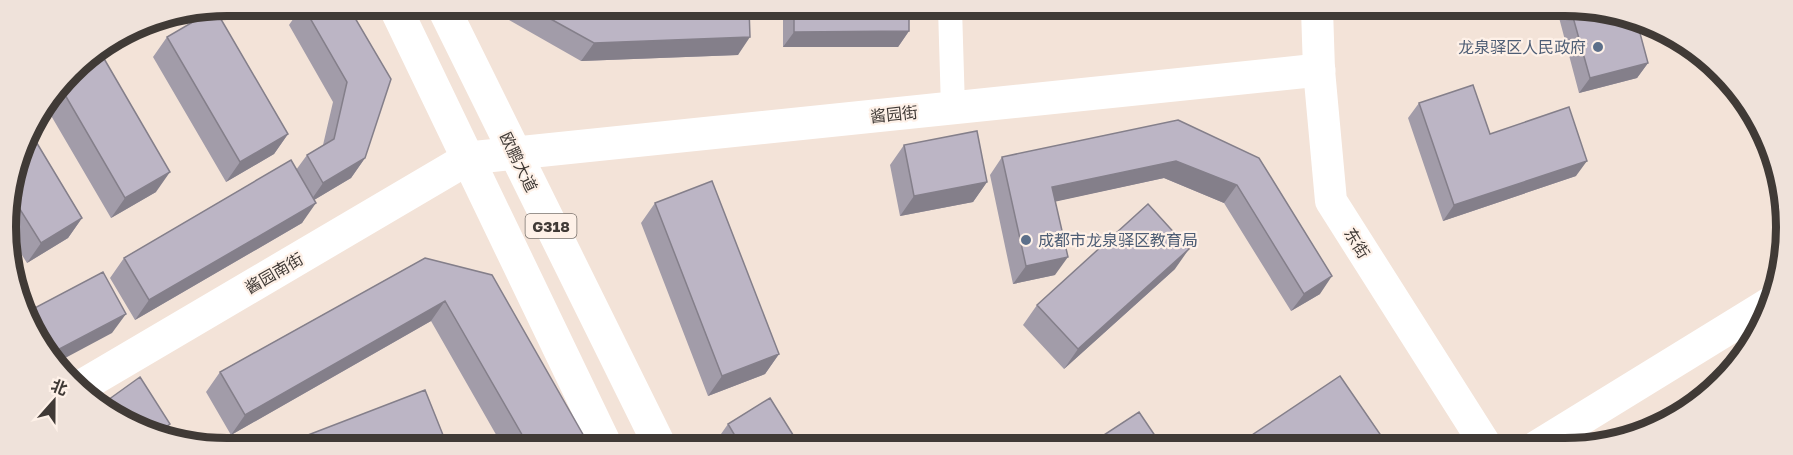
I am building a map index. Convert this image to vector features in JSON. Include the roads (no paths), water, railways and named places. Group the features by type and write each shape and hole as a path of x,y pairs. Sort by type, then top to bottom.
{"main road":[{"name":"G318","path":"400,17 602,438"},
{"name":"欧鹏大道","path":"448,17 656,438"},
{"name":"酱园街","path":"469,158 1318,70"},
{"name":"酱园南街","path":"86,384 469,158"}],"street":[{"path":"950,16 953,108"},
{"name":"东街","path":"1317,16 1318,70 1331,201 1481,438"},
{"path":"1551,438 1759,310"}],"place":[{"name":"龙泉驿区人民政府","path":"1598,47"},
{"name":"成都市龙泉驿区教育局","path":"1026,240"}]}
